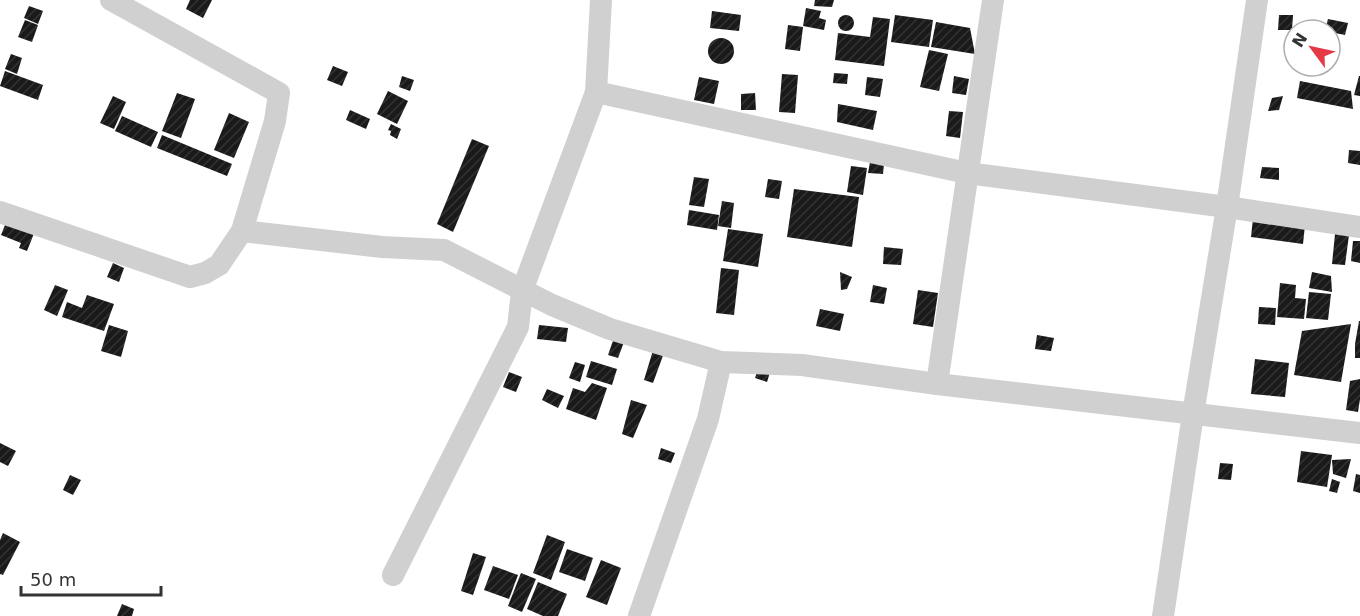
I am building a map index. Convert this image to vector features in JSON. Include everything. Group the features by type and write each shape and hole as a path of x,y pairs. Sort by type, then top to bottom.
{"street":[{"path":"0,212 190,277 205,273 219,265 242,231 275,121 279,93 111,0"},
{"path":"393,575 518,327 522,291 596,92 601,0"},
{"path":"937,384 993,0"},
{"path":"1163,616 1257,0"},
{"path":"596,92 967,173 1360,227"},
{"path":"242,231 382,247 444,250 552,305 610,328 721,362 802,365 937,384 1360,433"},
{"path":"639,616 708,419 721,362"}],"building":[{"path":"190,0 212,0 203,18 186,9"},
{"path":"815,0 834,0 832,7 814,6"},
{"path":"29,6 43,11 38,24 24,18"},
{"path":"806,8 821,11 819,18 826,20 824,30 803,26"},
{"path":"712,11 741,15 739,31 710,28"},
{"path":"843,15 849,15 854,23 852,29 843,31 838,26 838,20"},
{"path":"895,15 933,20 929,47 891,42"},
{"path":"1279,15 1293,15 1293,18 1282,18 1282,30 1278,30"},
{"path":"873,17 890,19 884,66 835,60 838,33 870,37"},
{"path":"25,20 38,25 32,42 18,37"},
{"path":"936,22 970,28 975,54 931,47"},
{"path":"1342,22 1348,23 1345,35 1342,34"},
{"path":"788,25 803,27 800,51 785,49"},
{"path":"721,38 731,41 734,51 731,61 721,64 711,61 708,51 711,41"},
{"path":"929,50 948,54 939,91 920,87"},
{"path":"11,54 22,58 17,74 5,69"},
{"path":"333,66 348,72 342,86 327,80"},
{"path":"5,71 43,85 38,100 0,86"},
{"path":"834,73 848,74 847,84 833,83"},
{"path":"782,74 798,75 795,113 779,112"},
{"path":"402,76 414,80 410,91 399,87"},
{"path":"954,76 969,79 966,95 952,93"},
{"path":"1360,76 1360,96 1354,95"},
{"path":"699,77 719,81 714,104 694,100"},
{"path":"867,77 883,79 880,97 865,95"},
{"path":"1300,81 1351,91 1353,109 1297,98"},
{"path":"388,91 408,101 397,124 377,114"},
{"path":"177,93 195,99 181,138 162,131"},
{"path":"755,93 756,110 741,110 741,94"},
{"path":"113,96 126,102 114,129 100,123"},
{"path":"1283,96 1279,110 1268,111 1272,98"},
{"path":"838,104 877,111 873,130 837,122"},
{"path":"350,110 370,119 366,129 346,120"},
{"path":"949,111 963,112 960,138 946,136"},
{"path":"229,113 249,122 234,158 214,150"},
{"path":"122,116 158,132 151,147 115,131"},
{"path":"391,124 401,129 397,139 390,135 391,131 388,130"},
{"path":"162,135 232,164 227,176 157,148"},
{"path":"472,139 489,146 453,232 437,224"},
{"path":"1349,150 1360,151 1360,165 1348,163"},
{"path":"870,162 884,164 883,174 868,173"},
{"path":"851,166 867,168 863,195 847,192"},
{"path":"1262,167 1279,168 1279,180 1260,178"},
{"path":"694,177 709,179 704,207 689,205"},
{"path":"768,179 782,181 779,199 765,197"},
{"path":"794,189 859,197 852,247 787,237"},
{"path":"722,201 734,203 731,228 718,226"},
{"path":"689,210 719,215 717,230 687,225"},
{"path":"1253,218 1305,225 1303,244 1251,237"},
{"path":"7,220 35,231 27,251 19,248 21,243 1,235"},
{"path":"728,229 763,234 758,267 723,261"},
{"path":"1335,234 1349,235 1345,265 1332,264"},
{"path":"1353,241 1360,241 1360,263 1351,261"},
{"path":"884,247 903,249 901,265 883,264"},
{"path":"113,263 124,268 119,282 107,277"},
{"path":"721,268 739,270 734,315 716,313"},
{"path":"840,272 852,277 847,289 841,290"},
{"path":"1312,272 1331,276 1332,292 1309,288"},
{"path":"1280,283 1296,285 1295,298 1306,299 1304,319 1277,317"},
{"path":"55,285 68,290 57,316 44,310"},
{"path":"873,285 887,288 884,304 870,302"},
{"path":"918,290 938,293 933,327 913,324"},
{"path":"1309,292 1331,294 1328,320 1306,318"},
{"path":"87,295 114,304 104,331 62,317 67,302 82,308"},
{"path":"1259,307 1276,308 1275,325 1258,324"},
{"path":"820,309 844,314 840,331 816,326"},
{"path":"1359,321 1360,358 1355,358 1355,344"},
{"path":"1351,324 1341,382 1294,375 1302,331"},
{"path":"109,325 128,331 121,357 101,351"},
{"path":"539,325 568,328 566,342 537,339"},
{"path":"1037,335 1054,338 1051,351 1035,349"},
{"path":"614,338 624,342 618,358 608,355"},
{"path":"654,347 665,350 653,383 644,380"},
{"path":"1255,359 1289,363 1285,397 1251,394"},
{"path":"591,361 617,369 612,385 586,377"},
{"path":"575,362 585,365 580,382 569,378"},
{"path":"759,366 771,369 767,382 755,378"},
{"path":"509,372 522,377 516,392 503,387"},
{"path":"1360,379 1358,412 1346,410 1350,381"},
{"path":"592,383 607,388 596,420 566,409 573,388 585,392"},
{"path":"547,389 564,396 558,408 542,400"},
{"path":"631,400 647,405 633,438 622,434"},
{"path":"0,443 16,451 8,466 0,462"},
{"path":"661,448 675,453 671,463 658,459"},
{"path":"1301,451 1332,455 1327,487 1297,482"},
{"path":"1351,459 1346,478 1333,474 1332,460"},
{"path":"1220,463 1233,464 1231,480 1218,479"},
{"path":"1356,474 1360,475 1360,493 1353,491"},
{"path":"70,475 81,480 73,495 63,490"},
{"path":"1332,479 1340,482 1337,493 1329,491"},
{"path":"3,533 20,542 3,575 0,574 0,540"},
{"path":"547,535 565,542 551,580 533,573"},
{"path":"567,549 593,558 585,581 559,572"},
{"path":"473,553 486,557 473,595 461,591"},
{"path":"601,560 621,568 607,605 586,597"},
{"path":"493,566 518,575 509,599 484,590"},
{"path":"521,573 536,579 522,612 508,606"},
{"path":"538,582 567,594 558,616 543,616 527,609"},
{"path":"122,604 134,609 132,616 117,616"}]}
